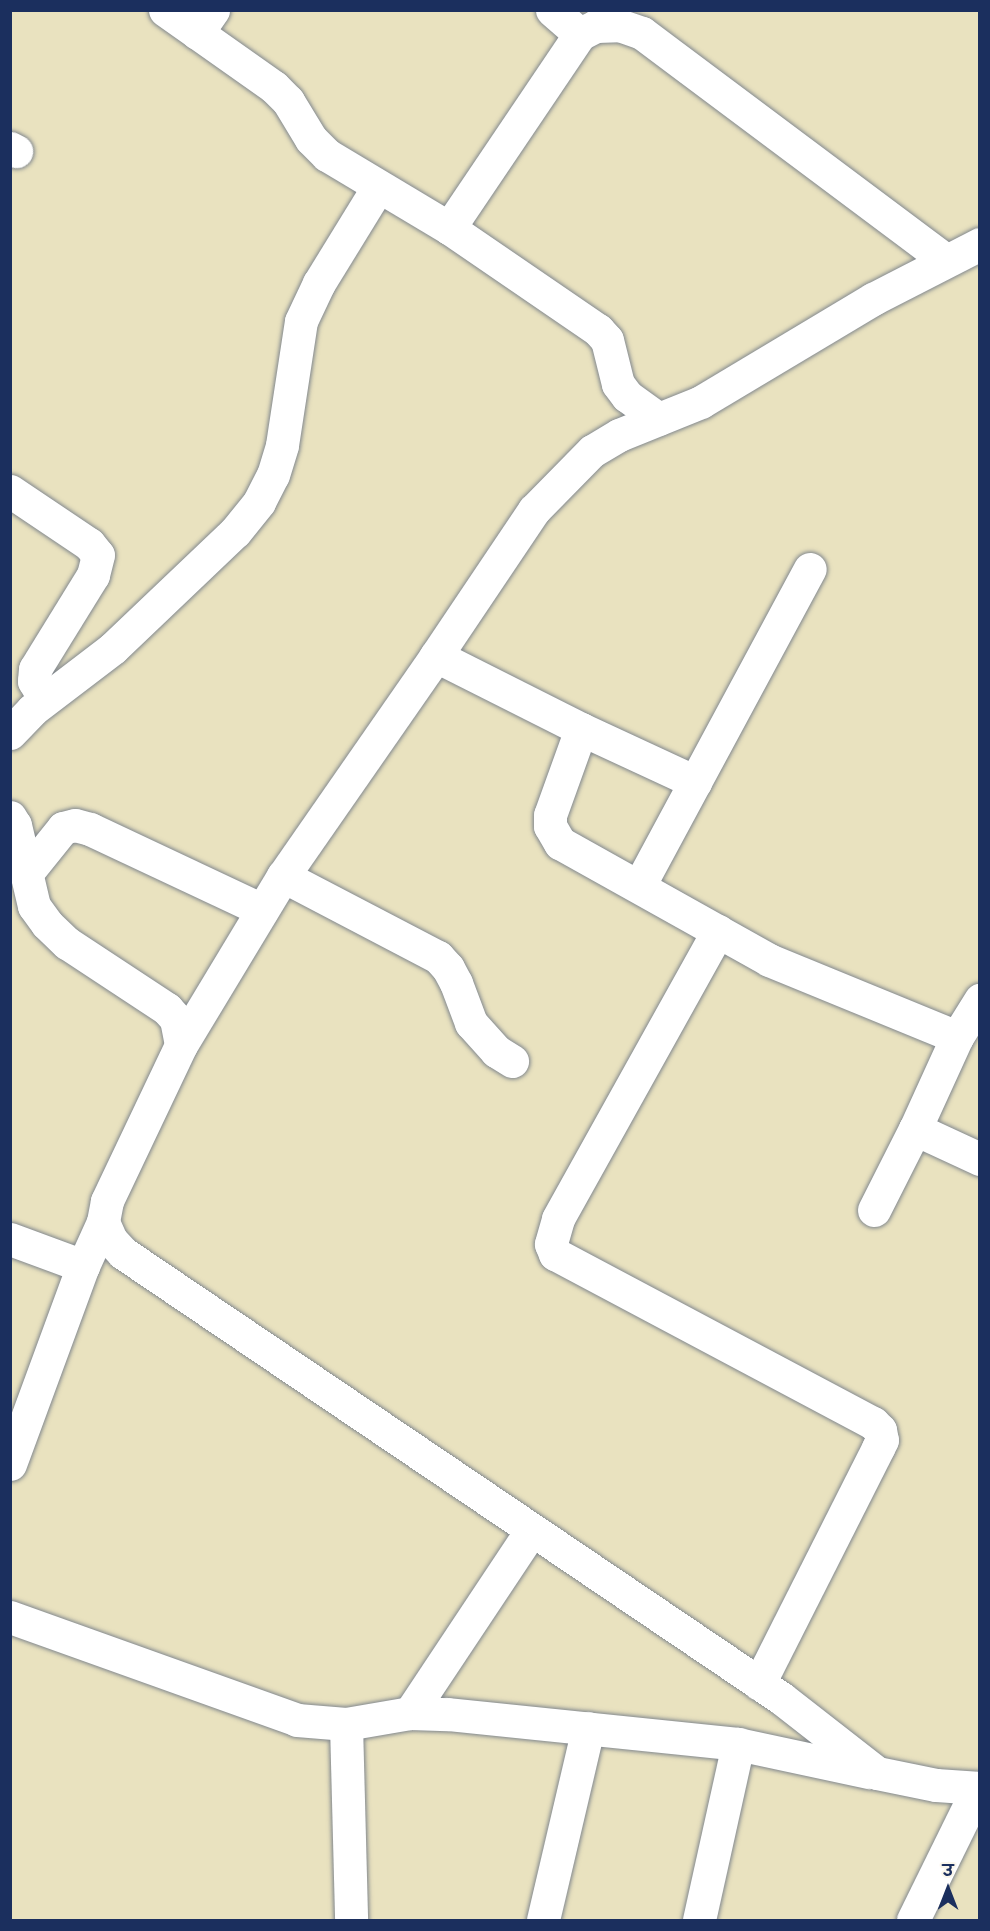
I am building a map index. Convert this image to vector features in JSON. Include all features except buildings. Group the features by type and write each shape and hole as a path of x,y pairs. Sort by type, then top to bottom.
{"street":[{"path":"165,10 205,22 288,101 311,139 327,155 449,228 598,330 607,340 618,384 627,396 659,419"},
{"path":"552,10 580,34"},
{"path":"449,228 580,34 596,26 619,25 642,33 945,260"},
{"path":"10,733 45,699 113,648 235,532 259,502 273,475 282,445 301,321 319,283 378,187"},
{"path":"10,1464 83,1266 103,1222 107,1201 181,1045 283,876 534,510 567,473 592,451 620,435 701,402 873,299 980,244"},
{"path":"10,491 89,544 98,555 93,575 35,669 34,681 45,699"},
{"path":"639,886 810,569"},
{"path":"436,656 581,729 695,782"},
{"path":"581,729 550,815 553,834 560,843 769,960 957,1037"},
{"path":"10,817 15,825 24,891 47,924 68,943 167,1009 176,1019 181,1045"},
{"path":"24,891 63,828 75,825 90,829 262,910"},
{"path":"283,876 438,957 448,968 456,983 471,1023 496,1051 512,1061"},
{"path":"718,931 558,1219 551,1244 555,1254 873,1423 880,1430 882,1440 759,1684"},
{"path":"874,1209 957,1037 980,999"},
{"path":"915,1128 980,1159"},
{"path":"103,1222 111,1240 123,1253 759,1684 877,1773"},
{"path":"10,1239 83,1266"},
{"path":"410,1713 531,1531"},
{"path":"10,1617 297,1720 346,1724 410,1713 447,1714 588,1728 738,1744 936,1785 979,1788 914,1920"},
{"path":"346,1724 351,1920"},
{"path":"543,1920 588,1728"},
{"path":"699,1920 738,1744"}]}
